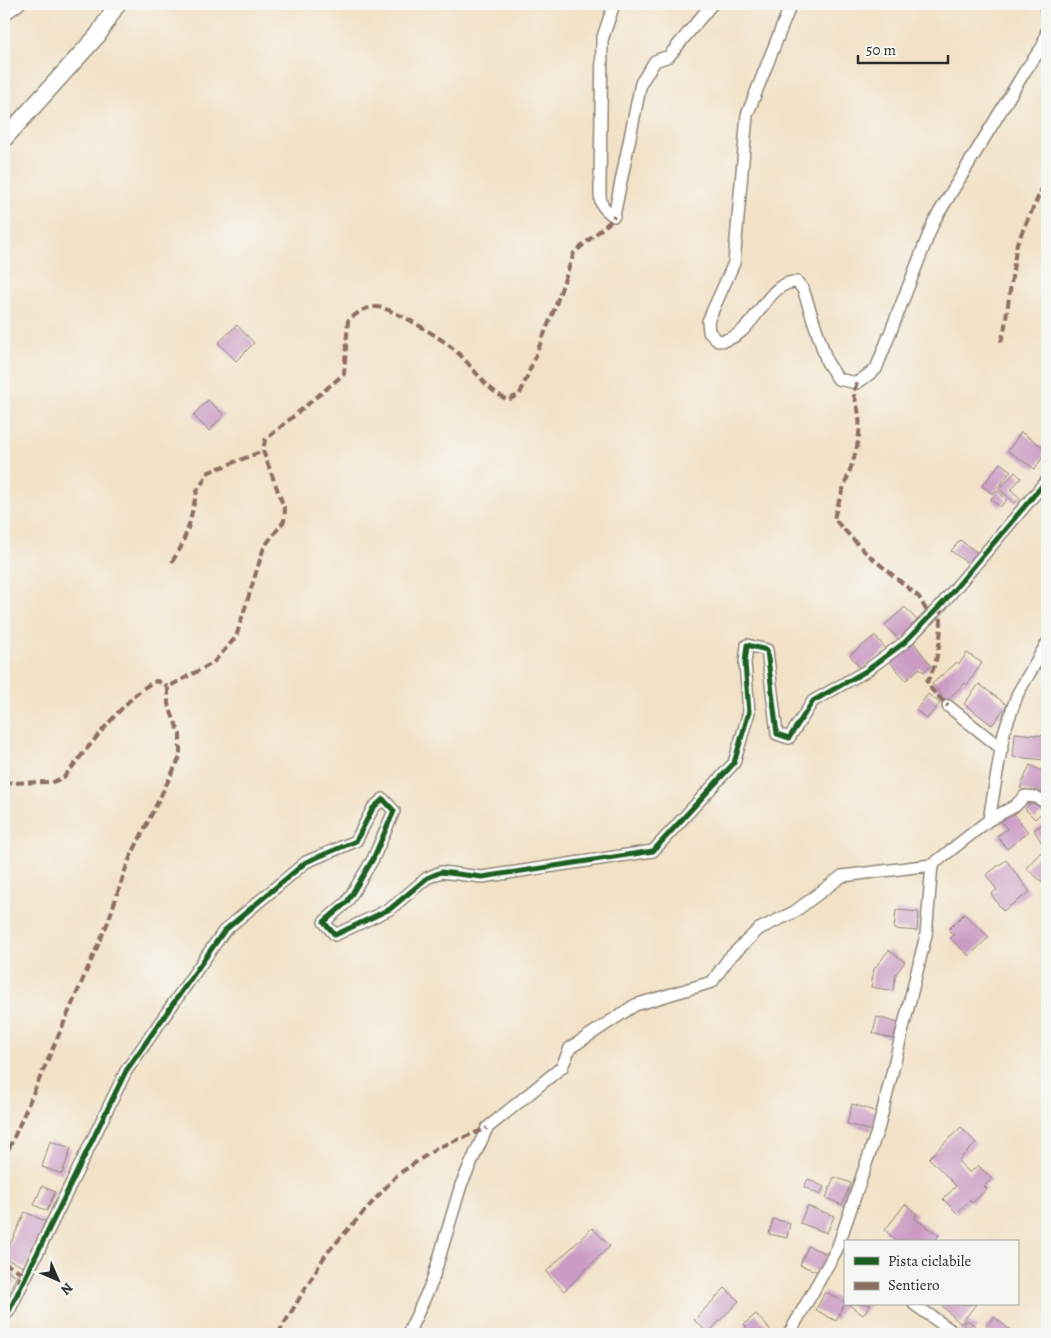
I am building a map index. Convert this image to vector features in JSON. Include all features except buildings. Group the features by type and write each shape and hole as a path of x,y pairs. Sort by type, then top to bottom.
{"street":[{"path":"4,15 18,4"},
{"path":"4,139 98,35 117,4"},
{"path":"614,4 602,40 600,183 600,202 604,209 614,216 617,210 641,83 655,61 669,56 712,4"},
{"path":"791,4 747,115 734,263 708,321 709,332 718,341 730,341 744,330 778,289 790,281 797,282 803,289 827,362 838,379 857,384 876,368 934,221 1024,71 1043,46 1047,30"},
{"path":"1045,4 1047,15"},
{"path":"4,1316 9,1311 126,1071 224,931 306,862 356,841 373,808 383,799 394,811 373,859 347,902 324,922 335,935 390,910 427,878 441,872 482,877 653,850 734,763 749,712 744,663 746,646 767,650 777,734 788,738 812,701 866,671 905,642 942,604 1047,480"},
{"path":"989,820 1004,732 1018,693 1047,642"},
{"path":"948,706 1002,749"},
{"path":"408,1334 432,1282 461,1185 487,1128 562,1067 570,1048 635,1006 712,982 728,958 759,929 794,912 842,876 932,865 989,820 1015,806 1025,796 1036,797 1047,802"},
{"path":"845,1240 879,1126 904,1033 926,935 932,865"},
{"path":"788,1334 841,1252"},
{"path":"917,1306 956,1334"}],"marked path":[{"path":"1001,342 1017,243 1047,178"},
{"path":"4,1160 108,922 128,862 180,757 180,735 168,704 168,687 213,663 236,637 264,547 284,521 285,510 263,451 265,440 344,374 348,321 367,308 382,308 392,312 442,340 452,347 487,385 500,396 508,400 520,394 554,310 574,253 612,220 614,216"},
{"path":"857,383 853,393 858,410 858,442 834,519 865,552 919,597 930,617"},
{"path":"172,562 181,547 189,525 197,491 209,472 263,451"},
{"path":"940,606 939,645 935,665 927,681 932,690 948,706"},
{"path":"4,783 53,782 64,777 108,723 135,696 147,686 157,681 168,687"},
{"path":"278,1334 326,1254 397,1175 437,1148 487,1128"},
{"path":"4,1228 6,1238 4,1246"},
{"path":"4,1263 21,1272 18,1282"}],"cycle path":[{"path":"4,1316 9,1311 126,1071 224,931 306,862 356,841 373,808 383,799 394,811 373,859 347,902 324,922 335,935 390,909 427,878 441,872 482,877 653,851 734,763 749,712 745,663 747,645 767,650 777,734 789,738 813,701 866,671 905,642 942,604 1047,480"}]}
